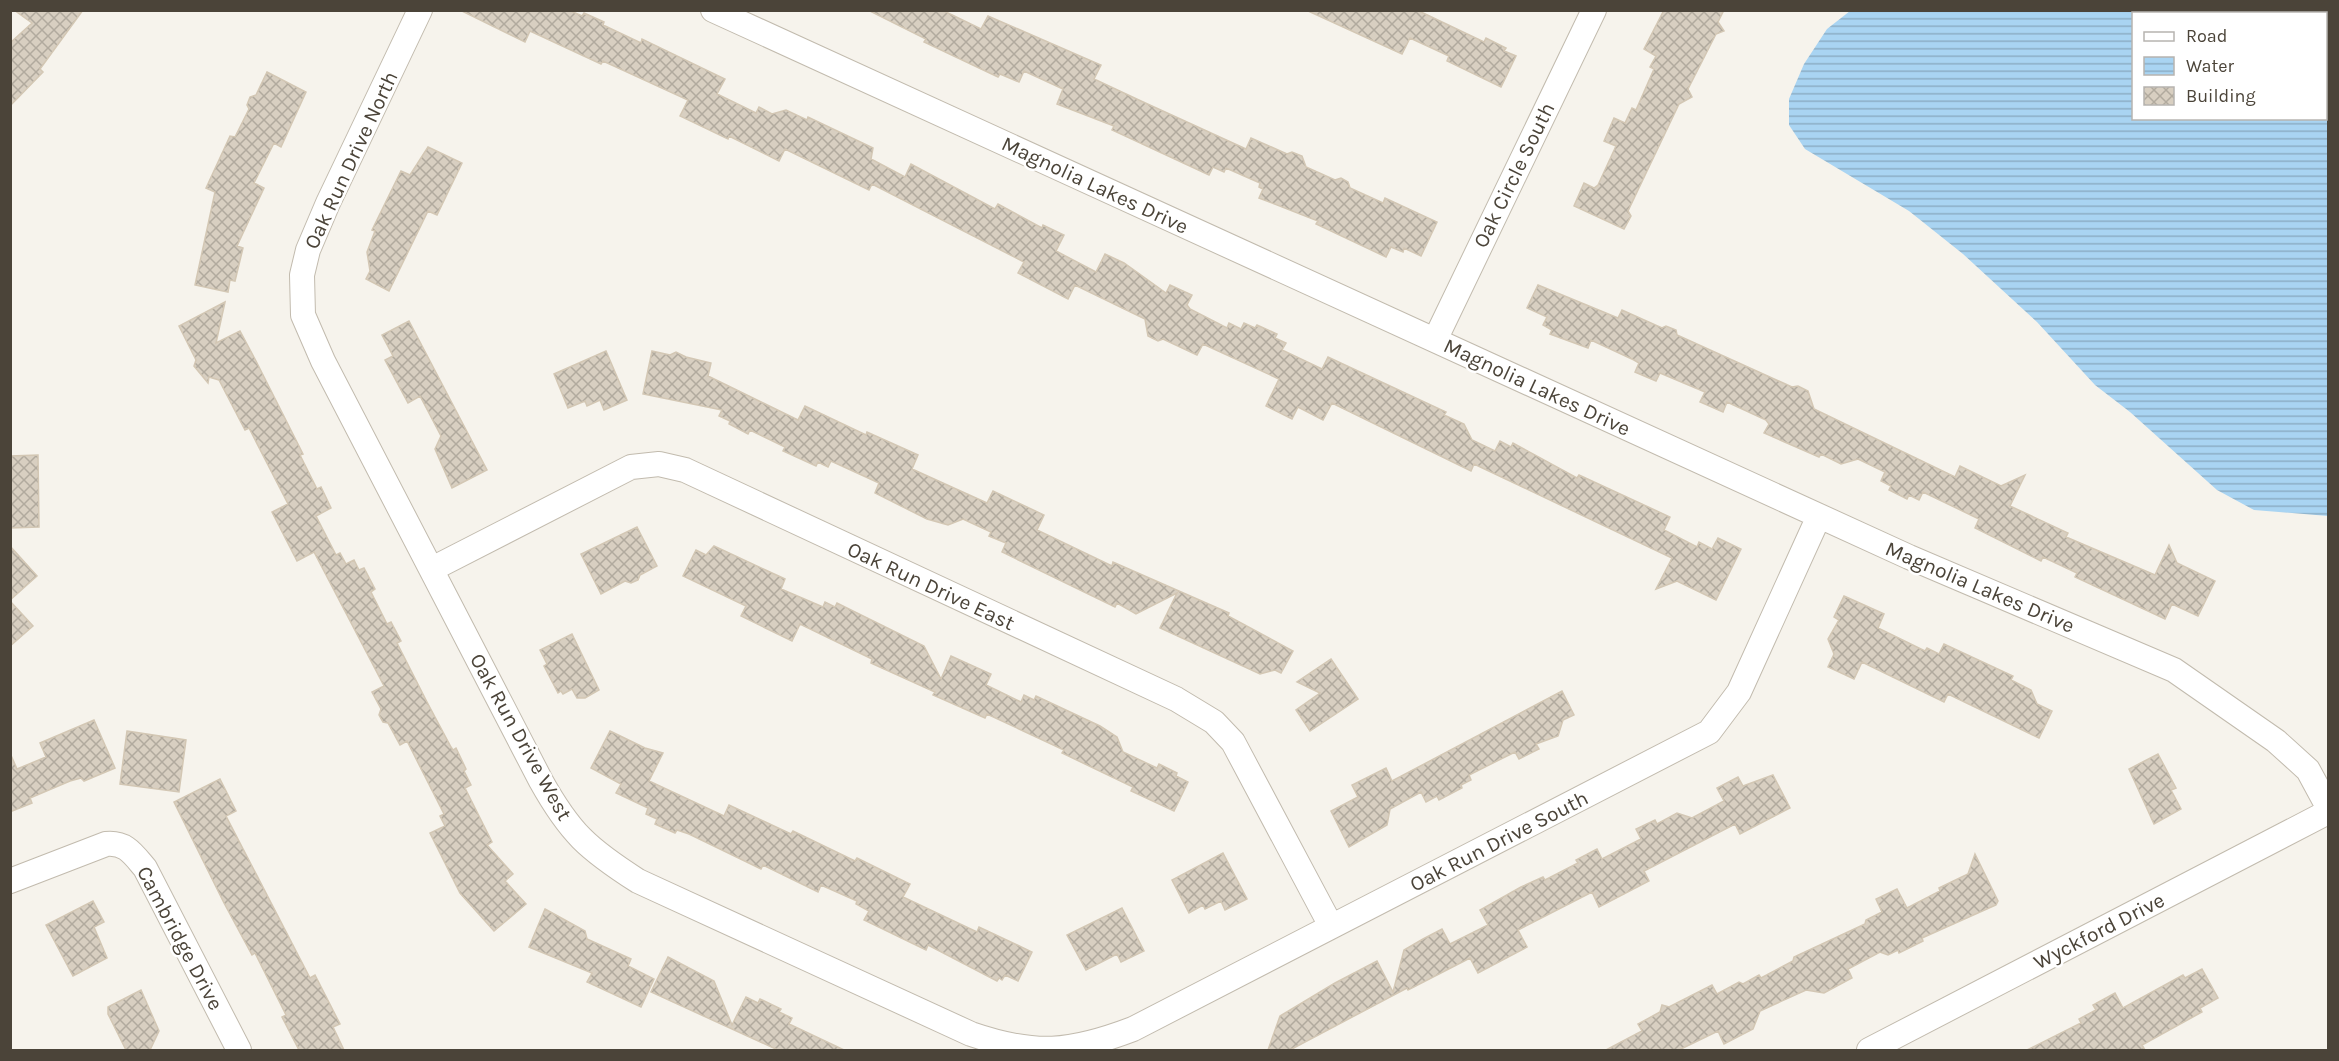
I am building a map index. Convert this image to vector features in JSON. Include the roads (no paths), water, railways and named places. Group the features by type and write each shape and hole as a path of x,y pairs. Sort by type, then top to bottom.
{"street":[{"name":"Oak Run Drive North","path":"303,315 302,275 308,249 328,202 420,10"},
{"name":"Magnolia Lakes Drive","path":"713,10 1819,516 2174,670 2276,741 2308,770 2328,807"},
{"name":"Oak Circle South","path":"1435,340 1592,11"},
{"name":"Oak Run Drive West","path":"303,315 323,361 562,818 590,849 638,880 971,1034 1024,1048 1068,1048"},
{"name":"Oak Run Drive East","path":"432,569 631,467 659,464 685,470 1176,699 1214,722 1233,742 1331,926"},
{"name":"Oak Run Drive South","path":"1068,1048 1094,1044 1132,1029 1709,732 1739,692 1819,516"},
{"name":"Wyckford Drive","path":"1869,1050 1899,1044 2328,812"},
{"name":"Cambridge Drive","path":"10,881 84,850 106,844 122,845 129,849 145,868 239,1050"}],"water":[{"path":"1850,11 2328,11 2328,516 2254,510 2217,490 2130,412 2095,385 2037,322 1963,254 1909,211 1805,149 1789,125 1789,99 1804,64 1827,29"}]}
